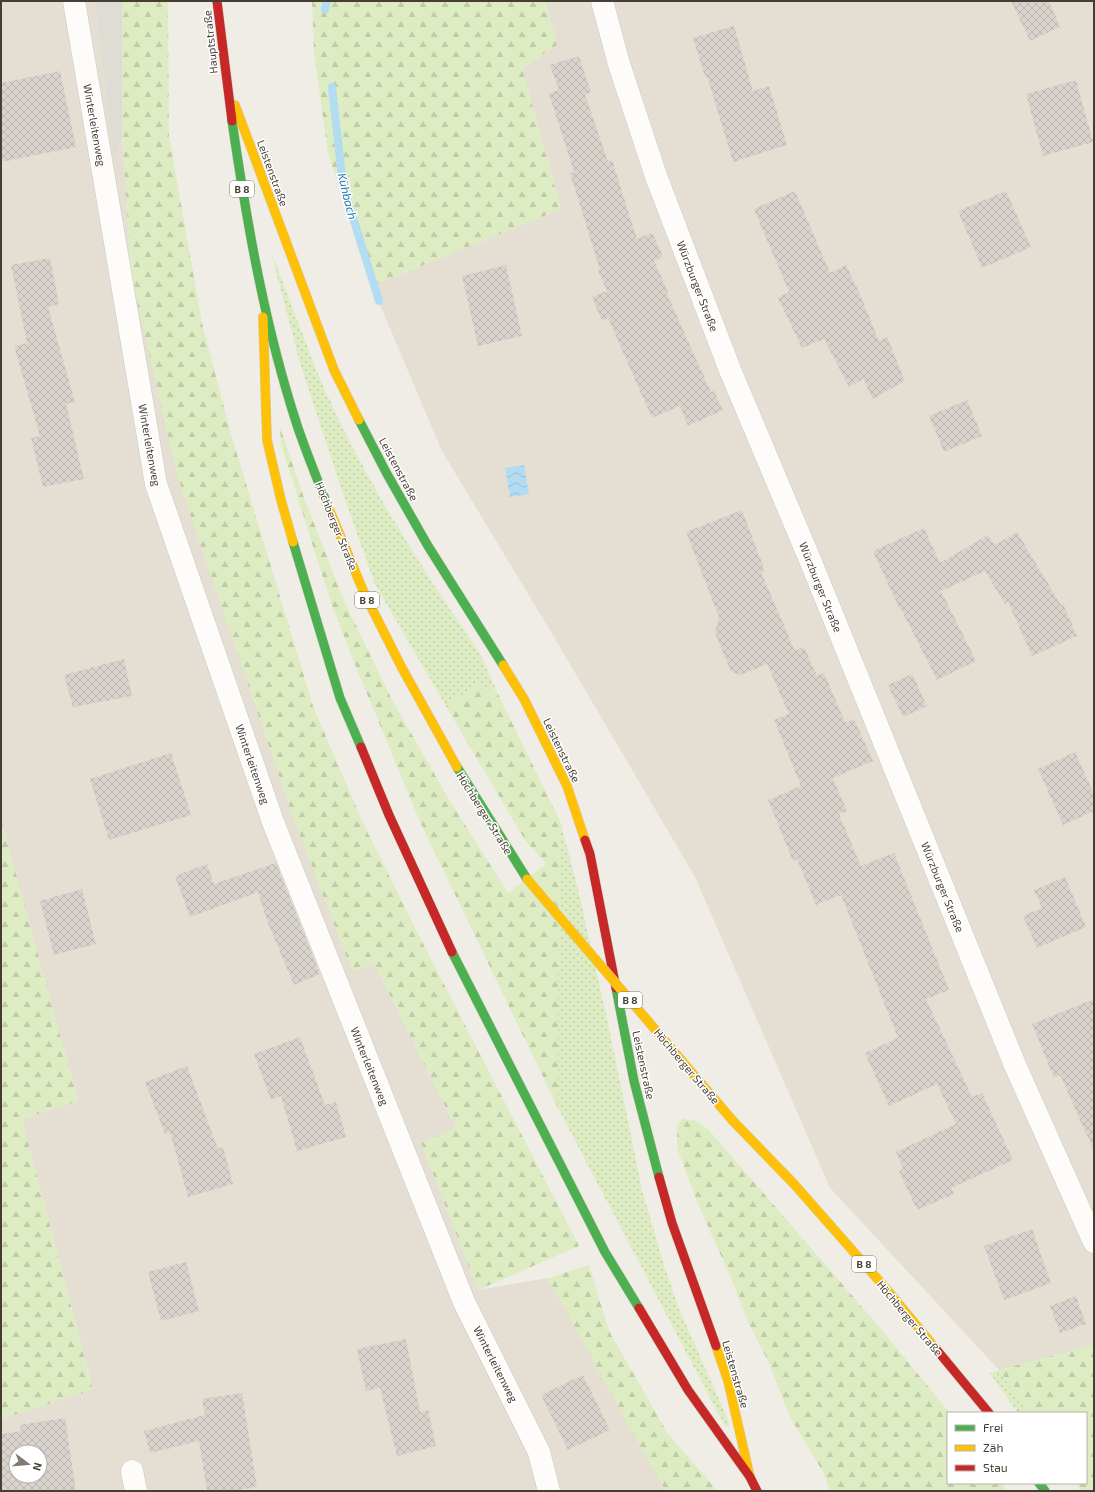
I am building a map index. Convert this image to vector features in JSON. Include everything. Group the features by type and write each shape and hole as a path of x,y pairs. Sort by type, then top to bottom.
{"main road":[{"name":"Hauptstraße","path":"217,1 226,81"},
{"name":"Höchberger Straße","path":"226,81 242,188 262,296 294,416 364,594 429,718 479,804 527,879 733,1121 794,1184 888,1291 988,1412"},
{"name":"Leistenstraße","path":"226,81 334,370 387,474 424,539 524,699 567,786 590,854 634,1081 659,1179 672,1223 728,1381 750,1477"},
{"name":"Leistenstraße","path":"262,296 267,440 281,500 340,698 389,815 455,958 605,1252 688,1390 750,1477 757,1491"}],"street":[{"name":"Winterleitenweg","path":"74,1 156,484 276,829 464,1302 539,1452 549,1491"},
{"name":"Würzburger Straße","path":"602,1 619,64 656,176 730,370 813,567 1015,1065 1094,1242"}],"shaded area":[{"path":"1,1 122,1 122,136 131,275 353,971 374,963 456,1128 421,1143 478,1290 548,1278 666,1491 1,1491 1,1419 93,1389 22,1119 78,1101 1,821"},
{"path":"95,1 122,1 122,136 114,157"},
{"path":"545,1 1094,1 1094,1491 1081,1491 1077,1484 1087,1484 1087,1412 1027,1412 999,1370 830,1188 695,877 554,637 442,451 372,286 561,209 522,68 557,45"}],"green space":[{"path":"122,1 168,1 169,136 202,323 231,434 313,706 363,823 415,928 579,1246 478,1290 421,1143 456,1128 374,963 352,971 292,814 177,475 131,275 122,136"},
{"path":"312,1 545,1 557,45 522,68 561,209 372,286 328,153 314,53"},
{"path":"271,252 321,382 348,439 382,501 429,578 480,654 498,694 478,684 446,706 375,584 341,488 300,363"},
{"path":"279,424 303,495 345,603 391,698 450,801 508,893 546,864 525,840 446,706 478,684 498,694 560,821 558,1108 420,822 354,662 333,608 310,537 282,447"},
{"path":"1,819 78,1101 22,1119 93,1390 1,1419"},
{"path":"560,821 578,889 609,1028 642,1190 664,1265 679,1309 729,1422 729,1427 725,1426 558,1108"},
{"path":"683,1118 696,1121 708,1129 881,1329 949,1412 947,1412 947,1484 1002,1484 1006,1491 830,1491 823,1472 790,1417 768,1361 748,1322 731,1278 698,1204 677,1148 677,1125"},
{"path":"589,1265 609,1331 668,1434 712,1484 715,1491 666,1491 656,1475 548,1278"},
{"path":"1094,1345 1094,1491 1081,1491 1077,1484 1087,1484 1087,1412 1027,1412 999,1370"},
{"path":"999,1370 1027,1412 1017,1412 990,1373"}],"water":[{"path":"524,465 529,494 510,497 505,468"}],"building":[{"path":"1011,1 1049,1 1060,27 1030,41"},
{"path":"734,26 753,91 769,86 787,145 733,162 707,76 705,77 693,38"},
{"path":"579,56 591,92 585,94 608,162 612,160 637,239 652,233 663,257 654,261 668,292 666,292 711,392 714,391 723,410 688,426 680,406 652,418 608,318 602,321 592,297 607,291 598,271 600,270 570,173 574,172 549,94 559,90 550,65"},
{"path":"60,71 76,147 1,162 1,83"},
{"path":"1076,80 1093,142 1043,156 1026,94"},
{"path":"795,191 830,273 846,265 879,341 887,337 905,381 873,399 863,379 849,387 824,339 802,348 778,298 789,292 754,209"},
{"path":"1006,191 1031,247 982,268 958,211"},
{"path":"50,258 59,304 48,307 75,402 66,404 84,479 43,487 31,438 40,436 14,346 27,343 11,265"},
{"path":"506,265 522,336 478,346 462,276"},
{"path":"967,400 982,436 944,452 929,416"},
{"path":"742,510 765,571 761,572 795,651 804,647 817,676 824,673 845,722 854,719 873,761 833,778 847,811 839,814 861,866 894,853 949,990 926,999 972,1097 982,1093 1013,1160 951,1188 954,1194 917,1210 899,1171 903,1169 896,1152 956,1124 937,1084 889,1106 865,1053 898,1038 841,895 816,905 797,859 793,861 768,800 801,786 774,720 789,714 767,664 741,675 731,672 715,633 719,617 686,532"},
{"path":"924,528 940,563 988,535 995,545 1017,532 1061,605 1063,604 1077,636 1032,656 1008,602 1005,604 985,571 941,591 976,661 937,680 901,609 900,610 873,551"},
{"path":"124,659 132,696 73,707 64,675"},
{"path":"912,674 927,706 903,717 888,685"},
{"path":"1075,752 1094,794 1094,811 1063,825 1038,769"},
{"path":"171,753 191,815 109,840 90,779"},
{"path":"276,863 320,974 294,985 268,923 258,892 190,917 175,876 207,864 214,884"},
{"path":"1065,877 1086,927 1037,948 1023,916 1042,908 1034,890"},
{"path":"82,889 96,944 54,955 40,901"},
{"path":"1094,999 1094,1151 1060,1075 1054,1078 1032,1024"},
{"path":"300,1037 325,1105 336,1102 346,1137 297,1151 281,1096 271,1100 254,1054"},
{"path":"187,1066 218,1149 223,1147 233,1184 188,1197 170,1132 165,1134 145,1082"},
{"path":"1032,1229 1051,1283 1004,1300 984,1246"},
{"path":"186,1262 199,1311 161,1321 148,1272"},
{"path":"1076,1296 1086,1324 1060,1333 1050,1306"},
{"path":"406,1339 420,1412 428,1410 436,1446 397,1456 380,1388 366,1391 357,1349"},
{"path":"583,1375 610,1430 568,1450 541,1395"},
{"path":"242,1393 257,1487 233,1491 207,1491 199,1441 150,1453 144,1431 205,1415 202,1399"},
{"path":"65,1418 76,1491 1,1491 1,1434 21,1431 20,1425"}],"waterway":[{"name":"Kühbach","path":"325,9 327,1"},
{"name":"Kühbach","path":"332,87 343,186 379,301"}],"traffic: fast":[{"path":"232,121 258,276 276,352 298,428 327,504"},
{"path":"359,420 387,474 428,546 503,665"},
{"path":"293,542 340,698 361,747"},
{"path":"457,767 527,879"},
{"path":"452,952 605,1252 639,1308"},
{"path":"616,988 634,1081 659,1177"},
{"path":"1040,1484 1045,1491"}],"traffic: slow":[{"path":"235,105 334,370 359,420"},
{"path":"263,317 267,440 281,500 293,542"},
{"path":"327,504 365,595 402,668 457,767"},
{"path":"503,665 524,699 567,786 585,840"},
{"path":"527,879 733,1121"},
{"path":"733,1121 794,1184 888,1291 936,1349"},
{"path":"716,1346 728,1381 750,1477"}],"traffic: jam":[{"path":"217,1 232,121"},
{"path":"361,747 389,815 452,952"},
{"path":"585,840 590,854 616,988"},
{"path":"659,1177 672,1223 716,1346"},
{"path":"639,1308 688,1390 750,1477 757,1491"},
{"path":"936,1349 988,1412"}]}
